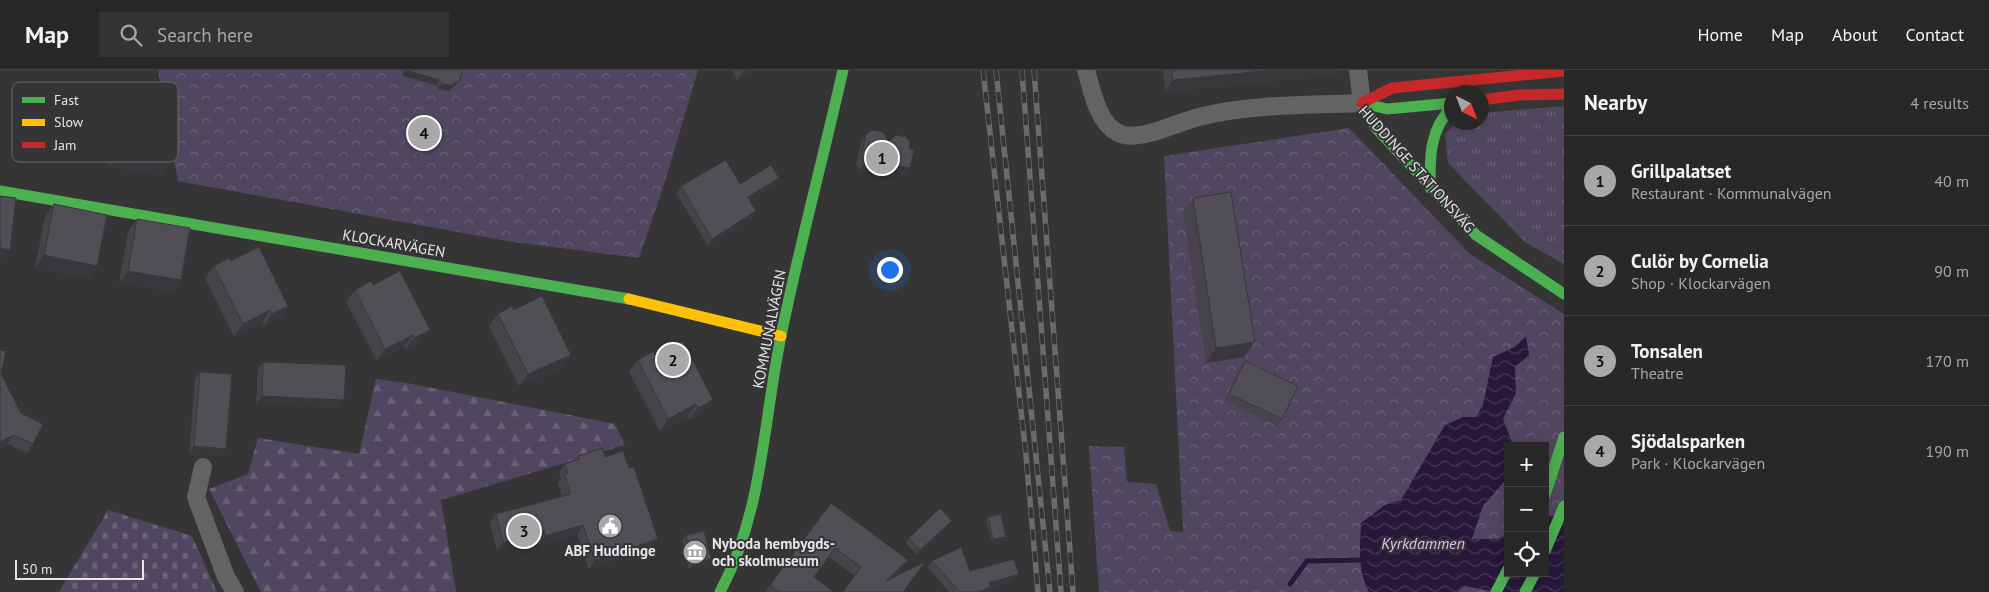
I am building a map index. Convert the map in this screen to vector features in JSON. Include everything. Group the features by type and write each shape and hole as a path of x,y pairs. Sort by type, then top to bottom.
{"street":[{"name":"KOMMUNALVÄGEN","path":"720,592 745,536 754,499 781,336 843,70"},
{"name":"HUDDINGE STATIONSVÄG","path":"1086,70 1096,106 1106,122 1118,133 1133,135 1155,132 1200,116 1283,106 1362,103 1376,128 1430,188 1476,235 1564,294"},
{"path":"1358,70 1362,103"},
{"path":"1362,103 1392,88 1564,70"},
{"path":"1489,99 1519,95 1564,94"},
{"path":"1362,103 1387,109 1444,104"},
{"path":"1430,188 1432,134 1444,113"},
{"name":"KLOCKARVÄGEN","path":"0,191 629,299 781,336"},
{"path":"1548,487 1564,437"},
{"path":"203,467 196,497 226,576 235,592"},
{"path":"1549,542 1564,506"},
{"path":"1496,592 1504,577"},
{"path":"1525,592 1533,577"}],"green space":[{"path":"158,70 698,70 663,188 639,258 507,241 178,181 175,162 178,162 178,82 160,82"},
{"path":"1564,106 1564,264 1525,242 1448,163 1445,134 1449,130 1489,130 1489,112"},
{"path":"1349,128 1470,254 1564,314 1564,592 1099,592 1089,446 1124,447 1127,482 1156,484 1170,531 1183,532 1164,156"},
{"path":"376,379 407,383 615,424 625,445 441,500 456,592 261,592 209,489 248,474 258,438 359,454"},
{"path":"108,510 192,536 217,592 59,592"}],"water":[{"name":"Kyrkdammen","path":"1526,336 1529,355 1515,367 1516,393 1503,419 1512,442 1504,442 1504,482 1483,506 1472,539 1497,539 1504,536 1504,577 1549,577 1549,517 1564,512 1564,592 1496,592 1464,586 1458,592 1369,592 1361,567 1361,523 1385,505 1401,500 1445,425 1463,417 1476,417 1483,405 1493,357 1515,347"}],"building":[{"path":"406,70 462,70 460,80 452,85 442,84 439,80"},
{"path":"1172,70 1274,70 1173,80"},
{"path":"872,130 883,132 889,142 896,135 906,137 910,142 909,149 914,150 910,168 901,166 896,169 890,168 883,160 875,165 865,162 861,157 866,135"},
{"path":"726,160 740,184 771,165 779,178 748,197 756,211 712,239 681,186"},
{"path":"1231,192 1255,342 1216,348 1193,198"},
{"path":"0,196 16,198 10,250 0,248"},
{"path":"54,204 107,215 97,266 44,255"},
{"path":"137,219 190,228 181,280 128,271"},
{"path":"259,247 288,306 272,314 270,310 243,324 214,266 230,258 231,261"},
{"path":"400,271 430,330 414,338 413,335 385,349 355,290 371,281 373,285"},
{"path":"542,296 571,355 528,374 498,314 512,306 514,310"},
{"path":"683,341 713,400 698,408 696,404 668,419 638,360 654,351 655,355"},
{"path":"0,350 6,351 1,374 21,413 43,424 33,444 14,435 0,442"},
{"path":"1245,361 1298,386 1282,419 1229,394"},
{"path":"263,362 346,365 344,400 262,396"},
{"path":"200,372 232,374 226,449 194,446"},
{"name":"ABF Huddinge","path":"602,448 605,457 623,451 629,468 634,467 658,539 595,560 583,525 545,536 544,531 503,542 496,514 571,494 564,475 568,473 565,464 579,459 578,456"},
{"path":"831,503 908,560 886,581 925,562 903,592 843,592 861,567 835,548 814,577 834,592 779,592 770,585"},
{"path":"940,508 952,521 920,550 909,538"},
{"path":"1001,514 1006,537 993,539 988,517"},
{"name":"Nyboda hembygds- och skolmuseum","path":"704,531 711,559 693,564 686,535"},
{"path":"961,547 970,571 1014,559 1019,574 989,583 991,586 979,592 960,592 932,561"}],"waterway":[{"path":"1290,584 1307,561 1365,560"}],"railway":[{"path":"983,70 1026,455 1038,592"},
{"path":"996,70 1050,592"},
{"path":"1022,70 1061,592"},
{"path":"1034,70 1073,592"}],"traffic: fast":[{"path":"720,592 734,562 753,499 781,336 795,269 843,70"},
{"path":"1362,103 1376,128 1476,235 1564,294"},
{"path":"1362,103 1387,109 1444,104"},
{"path":"1430,188 1432,145 1444,116"},
{"path":"0,191 629,299"},
{"path":"1548,487 1564,437"},
{"path":"1549,542 1564,506"},
{"path":"1496,592 1504,577"},
{"path":"1525,592 1533,577"}],"traffic: slow":[{"path":"629,299 781,336"}],"traffic: jam":[{"path":"1362,103 1392,88 1564,71"},
{"path":"1489,99 1519,95 1564,94"}],"place":[{"name":"Sjödalsparken","path":"424,133"},
{"name":"Grillpalatset","path":"882,158"},
{"name":"Culör by Cornelia","path":"673,360"},
{"name":"ABF Huddinge","path":"610,526"},
{"name":"Tonsalen","path":"524,531"},
{"name":"Nyboda hembygds- och skolmuseum","path":"695,552"}]}
